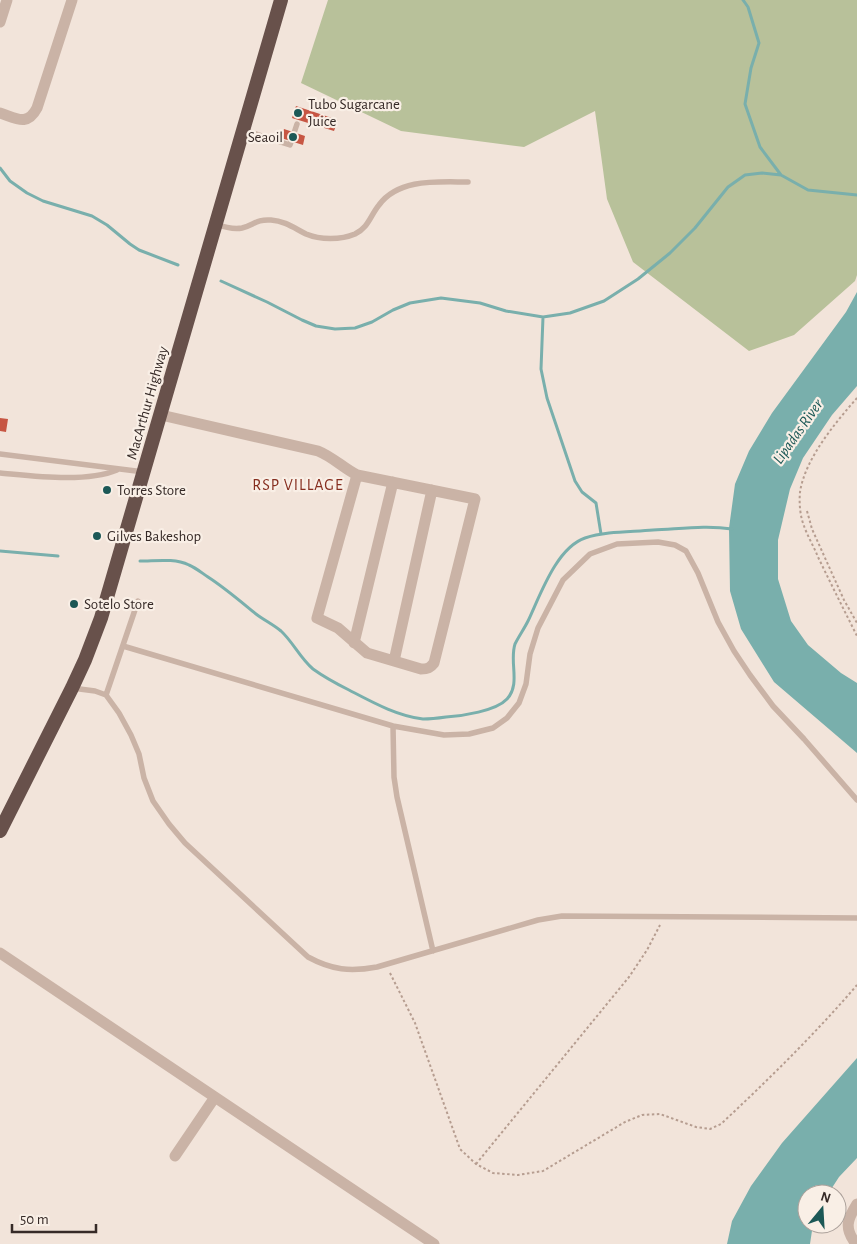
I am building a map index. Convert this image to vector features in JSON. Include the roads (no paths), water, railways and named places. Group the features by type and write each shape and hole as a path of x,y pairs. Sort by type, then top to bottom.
{"highway":[{"name":"MacArthur Highway","path":"0,831 72,688 101,618 281,0"}],"street":[{"path":"0,22 7,0"},
{"path":"0,113 24,120 34,114 72,0"},
{"path":"161,415 318,451 328,455 348,471 357,475 475,499 434,663 427,670 367,653 338,628 317,618 357,475"},
{"path":"354,643 393,482"},
{"path":"394,661 432,490"},
{"path":"0,953 434,1244"},
{"path":"175,1156 215,1097"},
{"path":"856,1244 850,1236 847,1226 849,1216 857,1204"}],"lane":[{"path":"243,130 290,145 297,124"},
{"path":"216,224 243,228 256,221 272,220 286,222 315,237 339,238 354,234 364,228 379,205 390,194 401,188 422,183 468,182"},
{"path":"0,454 144,472"},
{"path":"0,473 79,477 106,474 119,469"},
{"path":"123,646 393,726 444,735 469,734 492,728 507,718 519,702 526,684 530,654 538,628 563,580 590,554 617,544 658,542 675,545 686,551 698,573 718,622 750,676 773,706 857,800"},
{"path":"106,695 138,601"},
{"path":"72,688 95,691 106,695 131,735 152,801 186,843 308,956 321,964 334,968 364,970 386,965 538,920 562,916 857,918"},
{"path":"393,726 394,777 433,951"}],"water":[{"name":"Lipadas River","path":"857,292 857,386 832,415 803,458 790,489 778,540 778,579 791,621 808,645 841,673 857,683 857,753 774,682 741,629 730,591 729,528 735,484 749,451 772,413 846,312"},
{"path":"857,1058 857,1158 834,1184 797,1184 797,1234 812,1234 810,1244 727,1244 732,1221 751,1186 782,1143"}],"waterway":[{"path":"743,0 748,7 759,43 751,68 745,104 760,147 781,175 808,190 857,195"},
{"path":"0,168 10,181 27,193 43,201 92,216 139,250 178,265"},
{"path":"221,281 316,326 335,329 355,328 372,322 410,303 441,298 480,303 506,311 543,317 570,313 604,301 638,279 670,253 695,228 728,187 745,175 762,173 781,175"},
{"path":"543,317 541,369 547,398 575,481 582,492 596,503 601,534"},
{"path":"140,561 171,561 192,566 281,631 308,665 322,675 385,708 404,715 429,719 478,712 495,707 507,699 513,687 515,644 557,562 575,543 585,538 610,533 702,527 732,529"},
{"path":"0,551 58,556"}],"place":[{"name":"Tubo Sugarcane Juice","path":"298,113"},
{"name":"Seaoil","path":"293,137"},
{"name":"Torres Store","path":"107,490"},
{"name":"Gilves Bakeshop","path":"97,536"},
{"name":"Sotelo Store","path":"74,604"}],"district":[{"name":"RSP VILLAGE","path":"298,484"}]}
